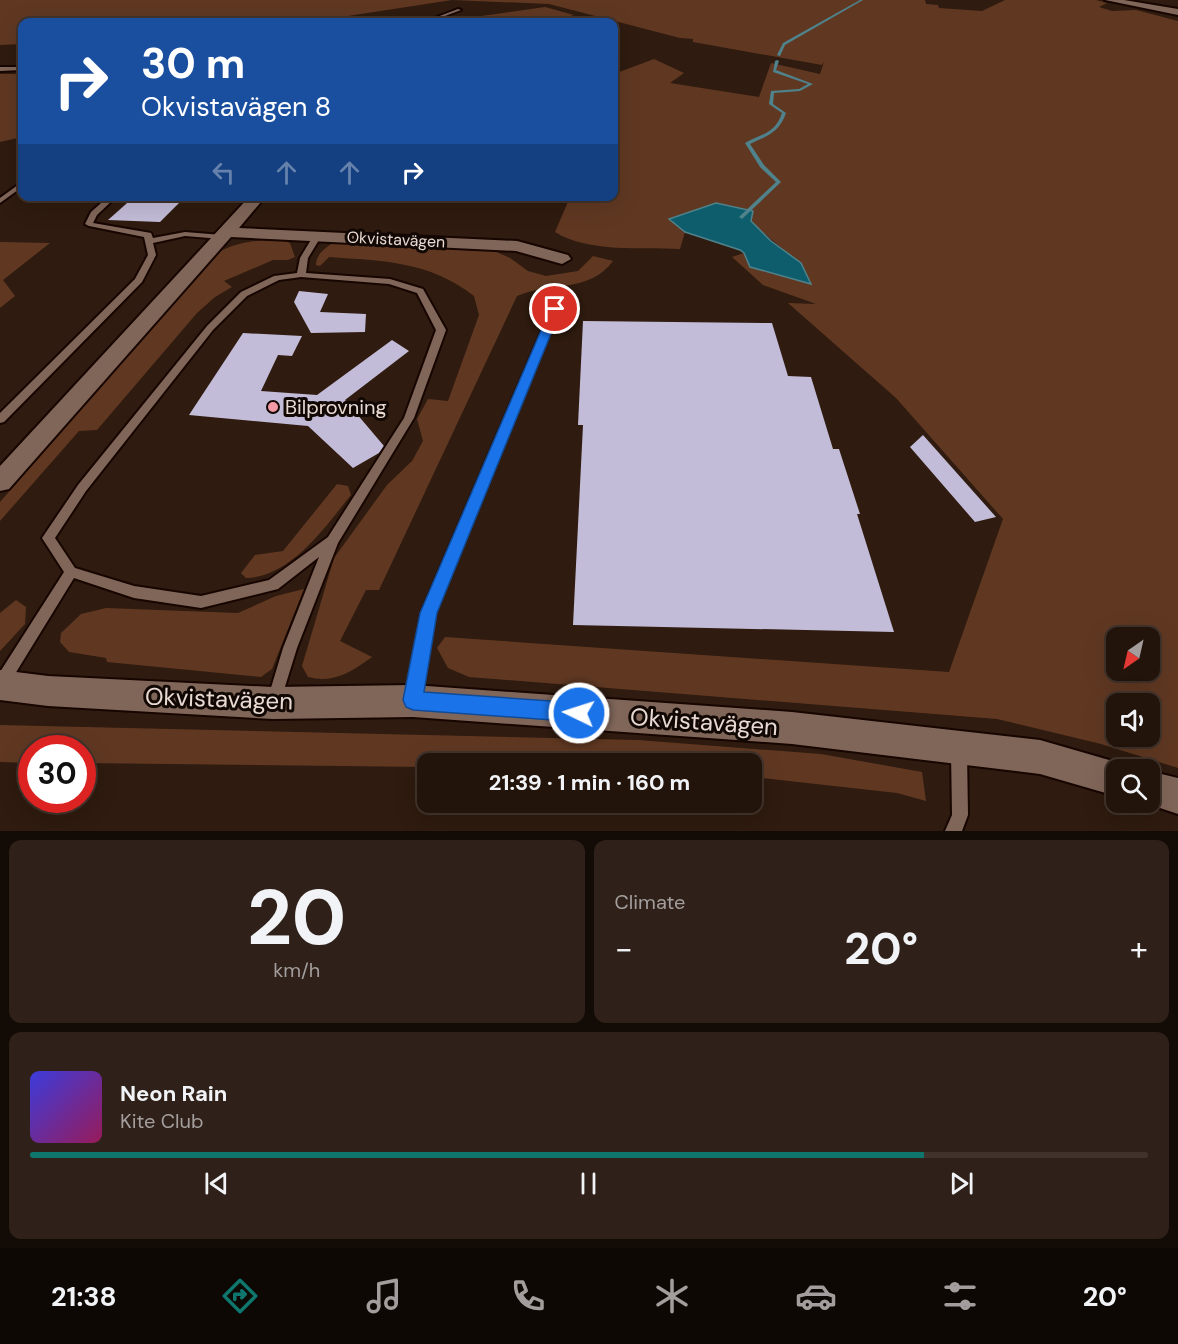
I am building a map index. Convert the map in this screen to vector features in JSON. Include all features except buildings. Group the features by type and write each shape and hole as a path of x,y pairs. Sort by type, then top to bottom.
{"street":[{"path":"1109,0 1178,12"},
{"path":"0,482 255,201"},
{"name":"Okvistavägen","path":"225,234 318,235 517,246 562,259"},
{"name":"Okvistavägen","path":"0,685 48,691 273,703 413,700 792,728 1040,757 1106,775"},
{"path":"1160,791 1178,796"}],"lane":[{"path":"437,18 459,10"},
{"path":"0,69 18,69"},
{"path":"0,201 18,187"},
{"path":"0,419 139,280 152,255 151,241 147,235 136,231 95,227 89,224 94,214 108,201"},
{"path":"151,241 185,234 225,234"},
{"path":"301,275 304,258 318,235"},
{"path":"273,703 290,648 333,539 410,418 441,330 420,291 390,282 301,275 277,278 244,294 210,328 82,488 48,538 71,572 134,592 201,602 273,585 333,539"},
{"path":"413,700 428,613 555,309"},
{"path":"0,685 71,572"},
{"path":"953,831 960,815 959,748"}],"shaded area":[{"path":"0,0 452,0 335,18 18,18 18,44 0,45"},
{"path":"452,0 925,0 926,4 938,5 939,8 982,11 1005,0 1096,0 1107,3 1099,7 1112,11 1136,10 1178,21 1178,768 1160,762 1160,759 1149,759 1111,747 1160,747 1160,693 1106,693 1106,746 997,719 469,677 448,668 437,648 445,637 949,672 1003,519 896,398 788,303 816,304 763,285 732,257 744,253 810,284 792,258 751,221 752,211 669,219 685,232 680,249 599,246 569,239 555,232 568,201 618,201 618,72 654,59 684,73 670,83 759,97 771,63 820,74 824,62 822,65 693,42 693,39 680,38 618,22 618,18 603,18 549,4"},
{"path":"545,7 574,15 564,18 467,18"},
{"path":"0,74 18,74 18,138 0,142"},
{"path":"279,239 290,243 295,257 288,260 273,260 224,281 232,287 215,297 197,313 97,430 79,431 0,521 0,502 219,252 241,244"},
{"path":"0,242 50,243 3,280 15,296 0,308"},
{"path":"335,242 483,246 510,258 528,271 546,276 578,271 593,256 613,261 593,278 517,296 379,590 366,590 340,641 372,657 343,675 318,679 308,677 302,666 334,558 387,485 412,461 423,441 417,419 428,399 448,401 479,315 474,296 457,284 423,269 387,262 329,257 320,266 316,265 320,254"},
{"path":"337,484 348,486 351,495 306,548 278,569 246,578 241,573 255,555 283,551"},
{"path":"304,589 272,669 261,677 107,662 106,658 69,652 60,642 61,633 81,614 106,608 238,613 276,596"},
{"path":"16,600 26,607 25,624 0,651 0,613"},
{"path":"0,725 638,740 821,754 922,772 926,801 897,793 762,778 762,753 417,753 417,767 96,763 96,735 18,735 18,763 0,762"}],"water":[{"path":"716,203 753,211 751,221 771,241 801,263 811,284 750,267 744,253 740,250 685,232 669,219"}],"waterway":[{"path":"779,55 784,44 862,0"},
{"path":"742,217 779,182 762,166 747,143 770,133 782,120 784,113 771,104 772,92 800,90 811,84 774,71 777,61"}],"place":[{"name":"Bilprovning","path":"273,407"}],"route":[{"path":"555,309 428,613 413,700 579,713"}]}
